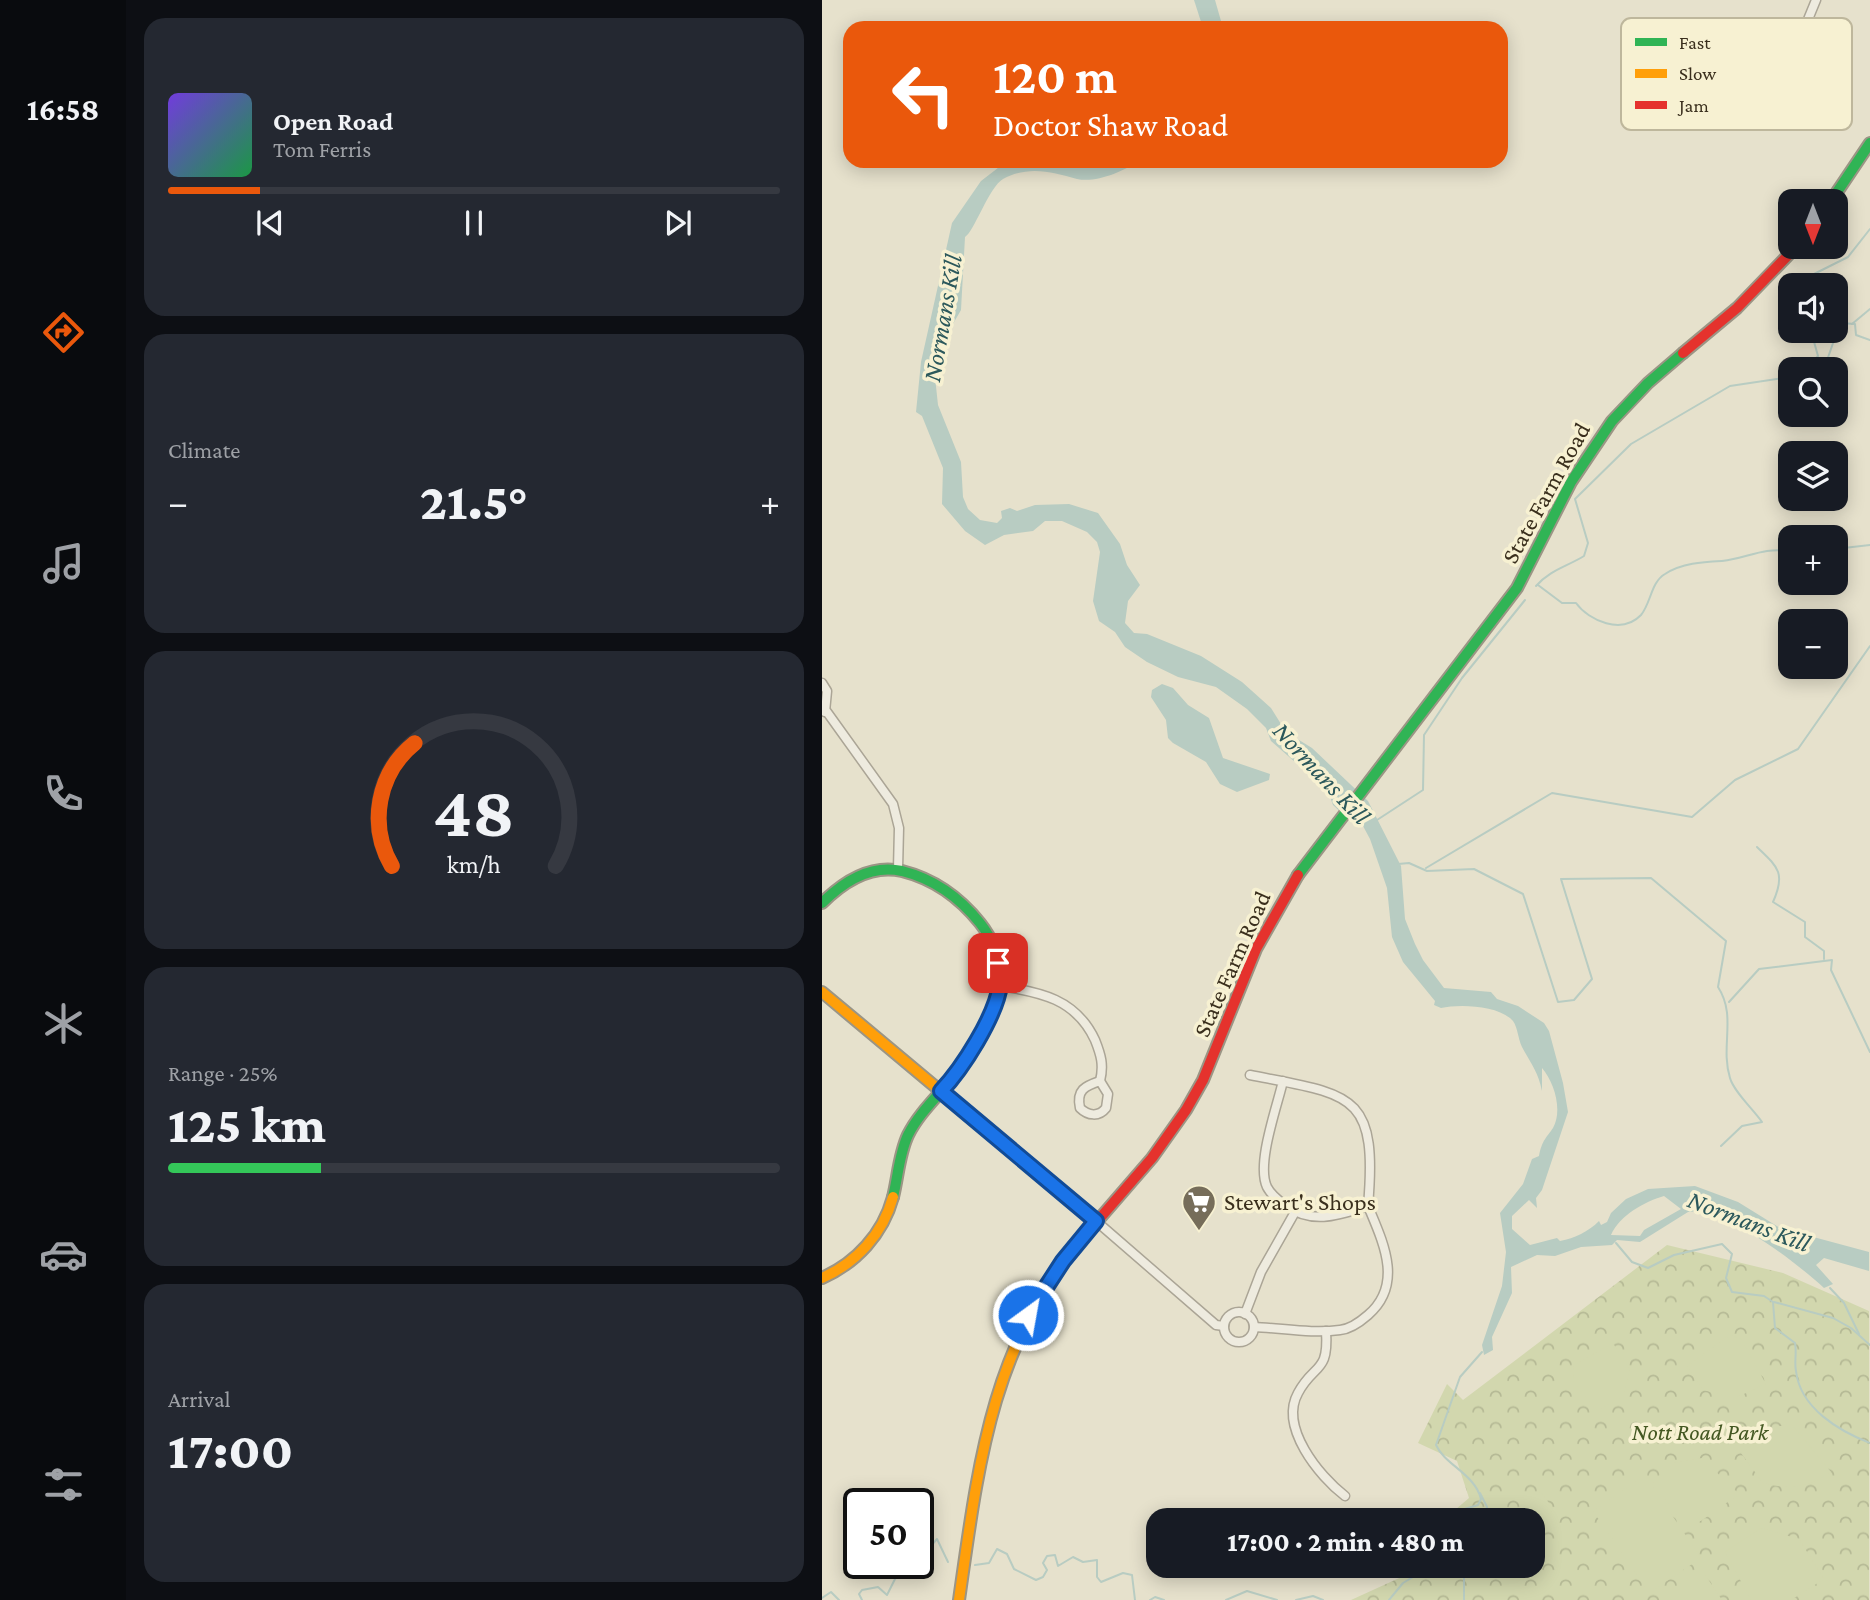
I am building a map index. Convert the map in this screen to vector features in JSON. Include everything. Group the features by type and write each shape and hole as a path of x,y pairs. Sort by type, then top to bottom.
{"main road":[{"path":"1839,189 1870,143"},
{"name":"State Farm Road","path":"959,1600 979,1469 992,1409 1006,1364 1028,1315 1043,1290 1096,1221 1167,1140 1189,1106 1203,1080 1275,911 1302,869 1517,588 1571,482 1612,421 1648,383 1737,308 1784,259"},
{"path":"822,903 845,882 867,874 898,869 929,882 982,921 995,943 1000,986 968,1059 909,1133 891,1203 882,1222 856,1257 822,1278"},
{"path":"822,992 1096,1221"}],"street":[{"path":"1809,18 1816,0"},
{"path":"822,683 827,691 825,712 893,804 899,828 898,869"},
{"path":"1000,986 1038,992 1063,1001 1080,1016 1101,1053 1103,1068 1100,1082 1108,1094 1106,1108 1098,1114 1088,1114 1080,1108 1079,1095 1083,1088 1100,1082"},
{"path":"1245,1314 1254,1326 1344,1330 1375,1309 1386,1290 1390,1273 1386,1252 1368,1206 1372,1160 1365,1121 1352,1105 1333,1093 1250,1075"},
{"path":"1283,1082 1265,1156 1264,1174 1267,1188 1295,1212 1321,1218 1368,1206"},
{"path":"1245,1314 1261,1272 1295,1212"},
{"path":"1096,1221 1216,1325 1224,1326"},
{"path":"1224,1326 1231,1315 1245,1314"},
{"path":"1224,1326 1230,1339 1239,1342 1248,1339 1254,1326"},
{"path":"1326,1331 1325,1359 1299,1391 1292,1416 1294,1429 1321,1473 1345,1496"}],"green space":[{"name":"Nott Road Park","path":"1667,1245 1783,1273 1869,1311 1869,1600 1351,1600 1399,1578 1545,1578 1545,1508 1457,1508 1469,1498 1457,1461 1418,1443 1447,1384 1463,1400"},
{"path":"1730,1335 1741,1339 1766,1384 1735,1398 1703,1390 1687,1366"},
{"path":"1613,1343 1630,1370 1623,1396 1597,1411 1573,1381 1574,1365"},
{"path":"1777,1426 1793,1426 1831,1472 1798,1486 1763,1483 1741,1453"},
{"path":"1702,1458 1739,1494 1701,1521 1681,1521 1653,1482 1672,1463"},
{"path":"1645,1475 1701,1558 1649,1593 1593,1511"},
{"path":"1541,1492 1554,1510 1545,1517 1545,1508 1519,1508"},
{"path":"1761,1528 1799,1539 1824,1579 1791,1600 1751,1600 1725,1552"},
{"path":"1704,1573 1722,1600 1665,1599"}],"water":[{"path":"1194,0 1215,0 1221,21 1201,21"},
{"name":"Normans Kill","path":"998,168 1127,168 1101,178 1084,180 1040,171 1022,172 1003,179 965,237 961,310 938,350 935,377 938,405 961,462 963,497 968,509 980,520 997,523 1002,518 1001,511 1010,508 1017,511 1035,505 1069,504 1098,513 1120,544 1127,565 1140,585 1128,601 1125,623 1134,633 1147,634 1201,656 1242,682 1271,708 1286,732 1312,748 1368,801 1401,866 1405,919 1415,944 1423,960 1444,988 1491,992 1497,999 1518,1006 1544,1023 1549,1031 1568,1112 1542,1190 1536,1198 1537,1208 1529,1200 1512,1216 1512,1229 1530,1245 1557,1238 1560,1241 1566,1240 1586,1231 1599,1221 1601,1225 1607,1222 1611,1213 1626,1199 1648,1189 1695,1186 1738,1202 1780,1228 1869,1252 1869,1271 1824,1258 1816,1265 1833,1284 1824,1288 1797,1265 1740,1227 1703,1212 1688,1212 1640,1242 1617,1240 1612,1245 1581,1247 1555,1256 1537,1255 1511,1267 1512,1293 1492,1337 1493,1350 1484,1355 1482,1345 1502,1286 1506,1252 1500,1213 1523,1184 1532,1159 1539,1156 1543,1142 1556,1121 1556,1097 1550,1081 1542,1068 1542,1091 1515,1024 1507,1016 1478,1007 1441,1008 1434,1005 1435,1001 1403,962 1392,937 1387,888 1370,839 1356,813 1339,795 1349,820 1333,805 1328,791 1271,741 1266,728 1247,709 1216,687 1178,677 1147,662 1125,647 1115,632 1099,621 1093,601 1100,552 1097,542 1087,532 1062,521 1045,521 1033,531 1004,535 985,545 965,531 942,504 943,468 922,416 916,412 921,362 952,223 981,181","holes":["1664,1196 1681,1209 1644,1230 1640,1236 1611,1235 1626,1215"]},
{"path":"1162,684 1173,688 1188,705 1209,718 1223,758 1270,774 1269,780 1237,792 1220,784 1206,762 1173,743 1168,738 1166,720 1151,697 1152,690"}],"waterway":[{"path":"1816,273 1848,257 1870,229"},
{"path":"1852,324 1870,309"},
{"path":"1828,357 1840,323 1855,324 1856,335 1870,340"},
{"path":"1814,343 1817,357"},
{"path":"1536,586 1553,572 1584,556 1588,543 1575,499 1631,444 1730,386 1778,379"},
{"path":"1848,548 1870,545"},
{"path":"1538,585 1562,603 1576,603 1597,620 1616,625 1625,624 1641,615 1660,578 1678,567 1778,550"},
{"name":"Normans Kill","path":"1377,820 1423,790 1424,735 1462,678 1525,600"},
{"path":"1426,868 1552,793 1692,817 1735,780 1798,749 1870,646"},
{"path":"1757,847 1778,871 1779,884 1773,902 1805,922 1805,937 1824,951 1824,959"},
{"path":"1398,864 1409,863 1427,871 1474,869 1523,894 1558,1002 1574,1000 1592,979 1561,879 1651,878 1726,941 1718,987 1724,998 1728,1020 1727,1066 1735,1089 1762,1122 1742,1126 1721,1146"},
{"path":"1729,1002 1759,969 1832,960 1831,970 1870,1052"},
{"path":"1616,1243 1632,1262 1648,1268 1674,1255 1722,1244 1732,1254 1726,1278 1732,1292 1764,1296 1773,1302 1775,1328 1795,1343 1799,1384 1813,1407 1834,1425 1870,1443"},
{"path":"1830,1288 1844,1303 1859,1334"},
{"path":"1774,1302 1833,1318 1851,1328 1870,1345"},
{"path":"1468,1508 1478,1505 1481,1499 1478,1490 1436,1445 1460,1377 1482,1352"},
{"path":"1480,1493 1487,1508"},
{"path":"934,1542 937,1539 948,1562"},
{"path":"975,1565 989,1563 997,1549 1007,1554 1014,1569 1036,1580 1043,1577 1047,1570 1043,1563 1047,1556 1055,1555 1058,1566 1073,1557 1083,1562 1097,1560 1097,1577 1101,1582 1123,1573 1132,1575 1135,1600"},
{"path":"1389,1600 1403,1583 1411,1578"},
{"path":"1464,1578 1464,1600"},
{"path":"862,1600 859,1594 862,1590 878,1587 887,1595 895,1579"},
{"path":"1226,1600 1247,1591 1277,1600"},
{"path":"822,1598 831,1592 839,1600"},
{"path":"1296,1600 1313,1596 1323,1600"},
{"path":"1150,1600 1155,1597 1164,1600"}],"traffic: fast":[{"path":"1839,189 1870,143"},
{"path":"1298,875 1517,588 1571,482 1612,421 1648,383 1683,353"},
{"path":"822,903 858,876 879,870 902,871 914,875 946,891 972,914 992,942 998,962 999,982 988,1022 967,1059 912,1127 905,1142 893,1197"}],"traffic: slow":[{"path":"822,992 1096,1221"},
{"path":"822,1278 846,1264 866,1246 882,1223 893,1197"},
{"path":"959,1600 982,1456 1008,1365 1027,1322 1051,1280 1081,1240"}],"traffic: jam":[{"path":"1683,353 1737,308 1784,259"},
{"path":"1081,1240 1152,1158 1186,1110 1203,1080 1256,949 1298,875"}],"place":[{"name":"Stewart's Shops","path":"1199,1232"}],"route":[{"path":"998,963 1000,986 991,1010 968,1059 941,1091 1096,1221 1063,1261 1028,1315"}]}
